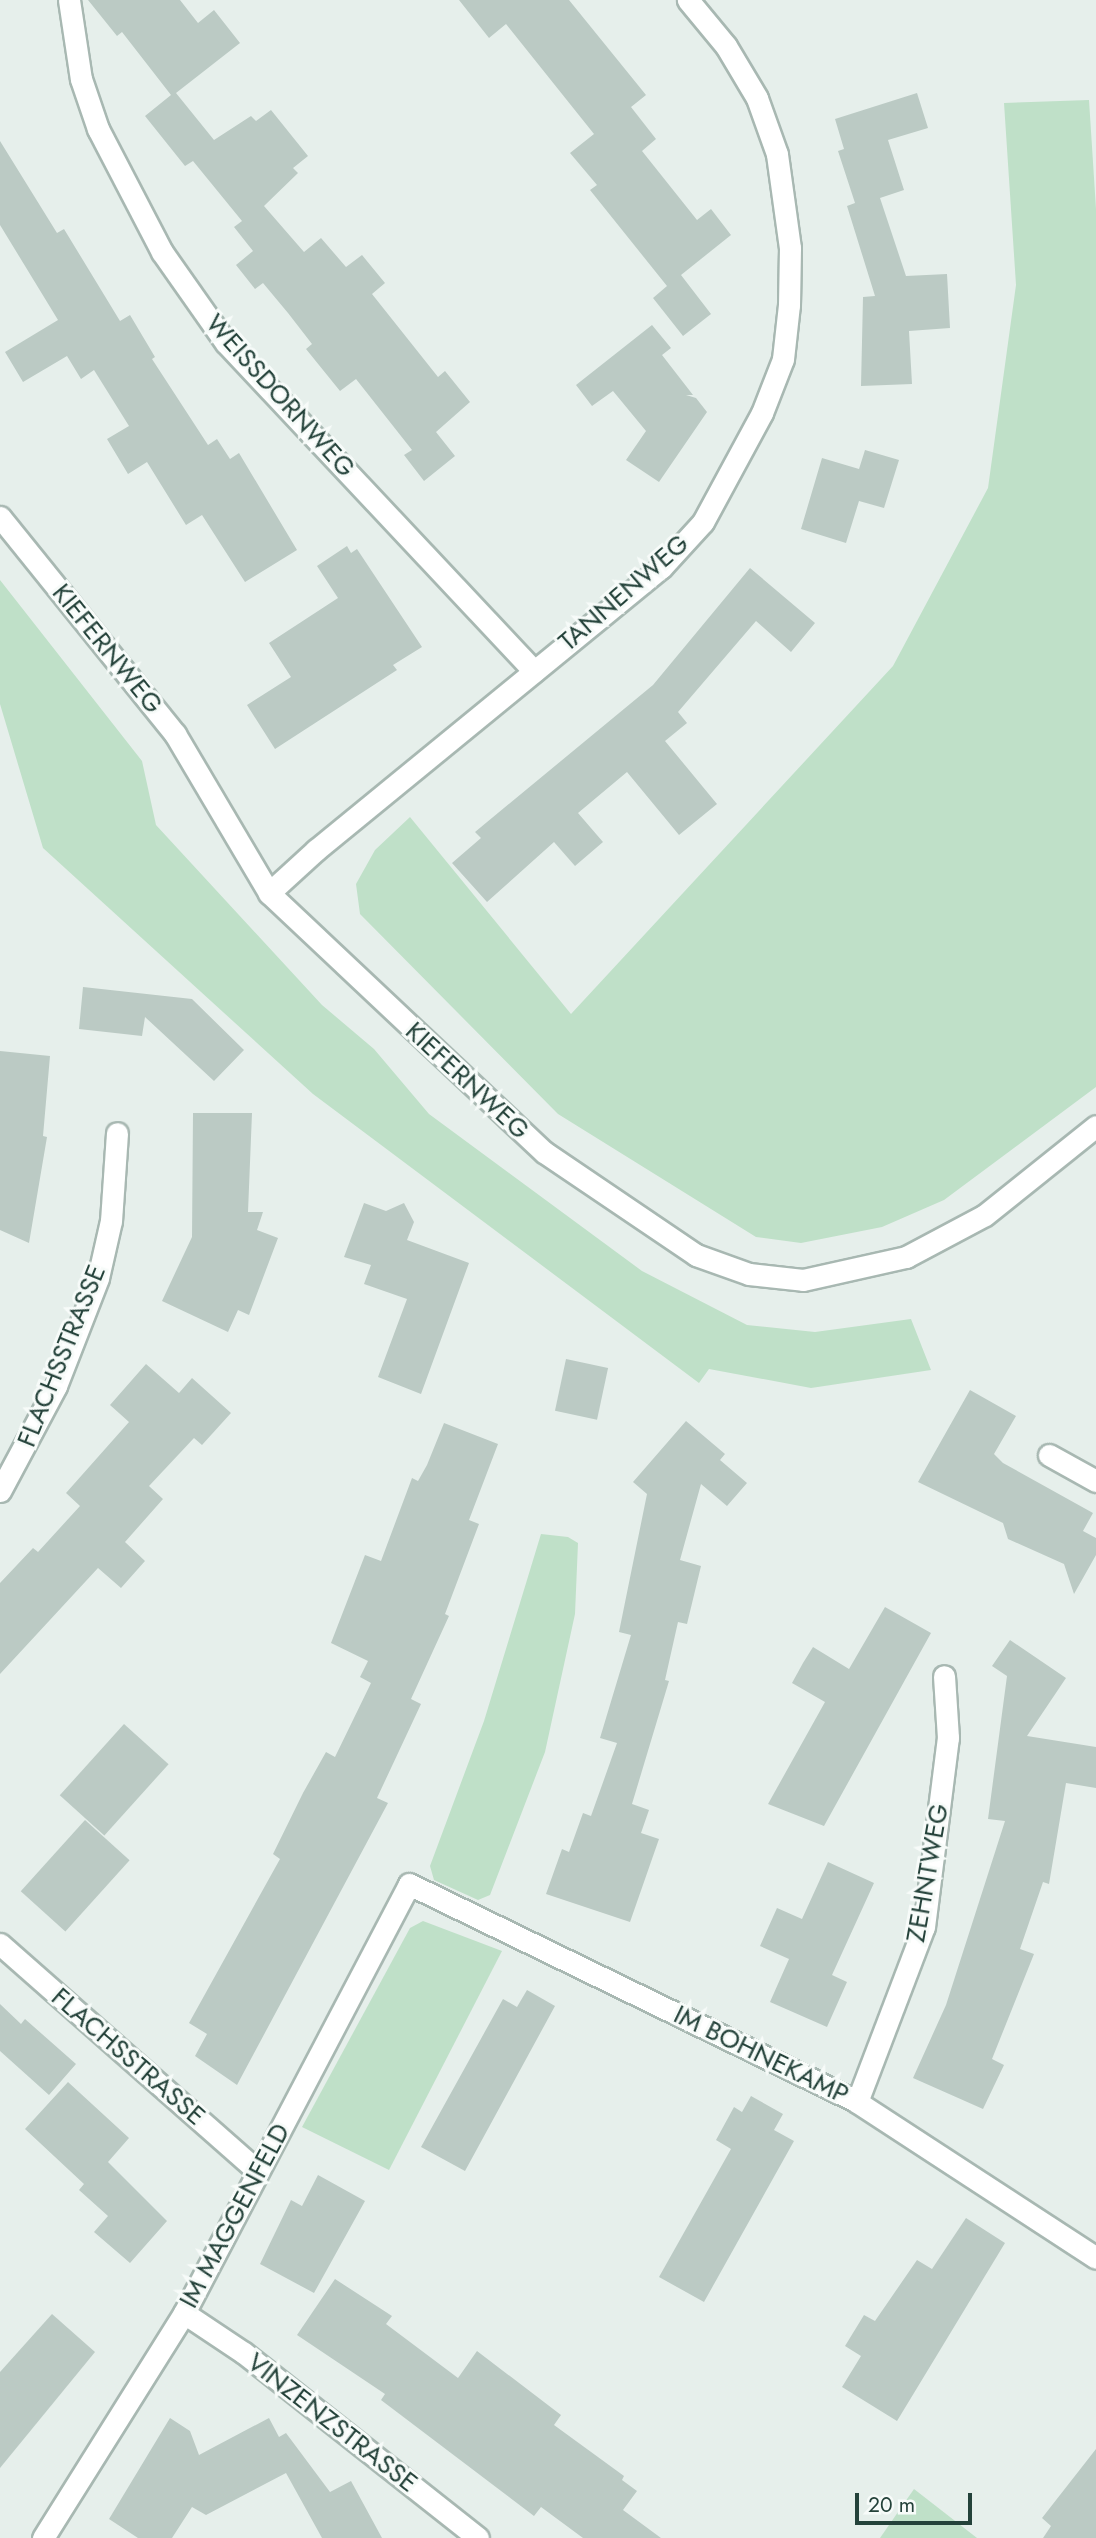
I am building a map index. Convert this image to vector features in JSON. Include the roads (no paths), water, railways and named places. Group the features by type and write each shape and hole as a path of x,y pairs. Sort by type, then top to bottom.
{"street":[{"name":"WEISSDORNWEG","path":"69,0 81,79 98,129 162,252 226,343 534,671"},
{"name":"TANNENWEG","path":"269,893 661,568 703,522 762,413 783,359 790,248 777,154 757,98 726,46 688,0"},
{"name":"KIEFERNWEG","path":"0,517 175,734 269,893 544,1152 696,1255 749,1274 803,1280 906,1257 985,1214 1096,1126"},
{"name":"FLACHSSTRASSE","path":"0,1491 55,1386 98,1278 111,1221 117,1133"},
{"path":"1049,1455 1096,1481"},
{"name":"ZEHNTWEG","path":"858,2102 924,1927 948,1738 944,1676"},
{"name":"IM BOHNEKAMP","path":"409,1884 858,2102 1096,2258"},
{"name":"IM MAGGENFELD","path":"43,2538 184,2313 256,2170 409,1884"},
{"name":"FLACHSSTRASSE","path":"0,1944 256,2170"},
{"name":"VINZENZSTRASSE","path":"184,2313 244,2354 478,2538"}]}
